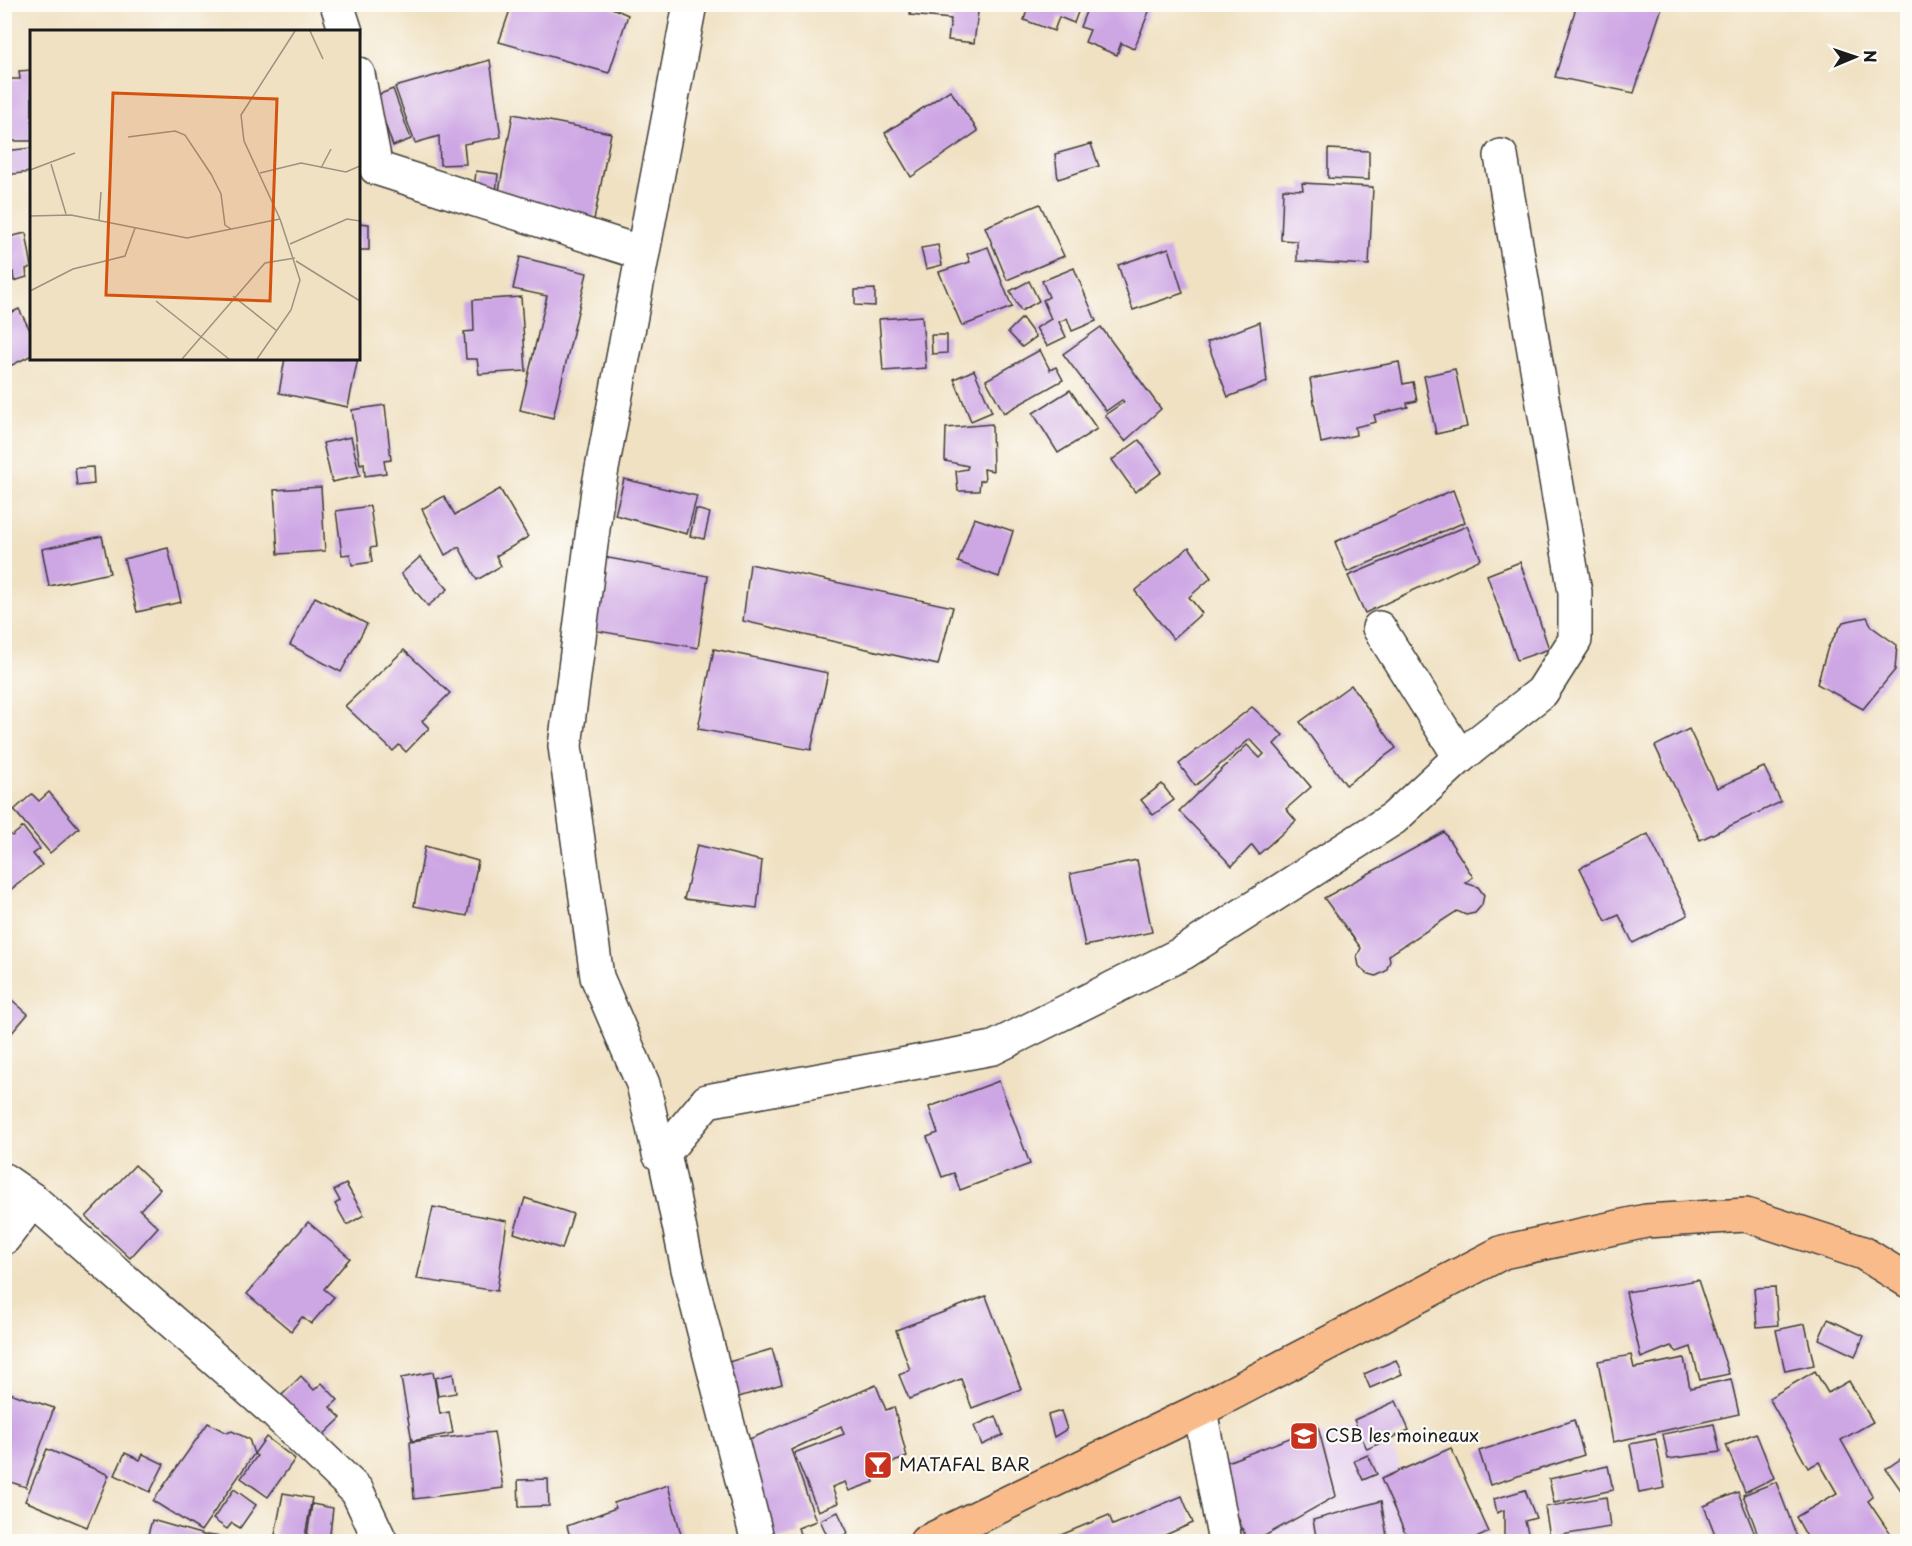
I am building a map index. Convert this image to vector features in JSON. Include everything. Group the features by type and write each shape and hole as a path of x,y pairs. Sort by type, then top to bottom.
{"main road":[{"path":"926,1542 1200,1410 1503,1252 1646,1221 1746,1215 1863,1253 1908,1281"}],"street":[{"path":"337,4 345,30"},
{"path":"690,4 598,490 565,746 597,977 643,1084 659,1154 664,1153 706,1101 993,1048 1183,953 1394,818 1460,757 1542,692 1575,640 1575,592 1501,156"},
{"path":"360,84 376,168 642,253"},
{"path":"1379,628 1460,757"},
{"path":"664,1153 688,1269 758,1542"},
{"path":"4,1180 33,1200 275,1412 357,1491 381,1542"},
{"path":"4,1238 33,1200"},
{"path":"1200,1410 1225,1542"}],"shaded area":[{"path":"1381,1418 1429,1541 1254,1541 1233,1460"}],"building":[{"path":"512,4 603,4 628,15 609,73 499,42"},
{"path":"911,4 979,4 974,43 948,40 951,19 910,15"},
{"path":"1023,4 1081,4 1074,23 1059,17 1054,31 1024,20 1028,6"},
{"path":"1089,4 1152,4 1134,49 1121,43 1117,55 1085,42 1090,30 1080,27"},
{"path":"1577,4 1663,4 1634,93 1555,77"},
{"path":"490,60 501,137 464,144 466,164 440,165 439,136 415,143 395,87"},
{"path":"30,70 30,141 4,141 4,79 20,79 19,71"},
{"path":"393,89 411,139 393,146 375,96"},
{"path":"950,90 978,131 911,177 885,133"},
{"path":"513,114 611,133 593,225 497,202"},
{"path":"1091,144 1099,166 1058,179 1055,154"},
{"path":"30,148 30,172 4,175 4,151"},
{"path":"1328,149 1369,151 1369,180 1328,178"},
{"path":"476,171 498,174 496,193 474,190"},
{"path":"1302,183 1373,187 1369,265 1297,261 1297,241 1281,240 1283,189 1303,190"},
{"path":"1040,204 1064,256 1007,280 985,227"},
{"path":"360,223 369,224 369,250 360,250"},
{"path":"26,233 30,256 30,268 26,269 27,277 14,281 13,272 4,274 4,238"},
{"path":"938,245 942,265 926,269 921,248"},
{"path":"988,247 1012,307 962,326 939,272 970,262 967,254"},
{"path":"1169,248 1183,293 1133,310 1118,265"},
{"path":"520,257 587,273 553,418 520,410 547,296 513,289"},
{"path":"1074,268 1096,321 1072,331 1067,318 1059,322 1066,337 1047,346 1036,328 1051,319 1043,300 1049,297 1042,281"},
{"path":"1029,281 1039,301 1021,311 1010,291"},
{"path":"875,289 875,306 855,305 855,290"},
{"path":"521,297 526,371 479,374 477,359 466,359 464,332 474,331 473,300"},
{"path":"19,309 30,330 30,356 4,369 4,316"},
{"path":"922,316 926,368 883,371 879,319"},
{"path":"1022,318 1036,337 1022,347 1008,332"},
{"path":"1260,322 1267,382 1228,397 1207,342"},
{"path":"1101,327 1161,409 1125,441 1105,415 1124,402 1122,400 1106,411 1063,354"},
{"path":"931,335 947,335 947,353 932,354"},
{"path":"1040,350 1050,370 1056,367 1063,380 1004,413 986,380"},
{"path":"285,360 358,360 348,407 279,393"},
{"path":"1399,362 1403,384 1413,382 1417,401 1407,403 1408,407 1374,415 1376,422 1355,427 1356,435 1321,443 1310,379"},
{"path":"1455,369 1467,427 1436,434 1424,376"},
{"path":"974,370 992,412 971,421 954,379"},
{"path":"1070,390 1097,429 1058,453 1033,413"},
{"path":"385,405 391,460 384,461 386,473 365,476 364,463 360,464 352,410"},
{"path":"992,424 993,471 984,469 985,480 980,481 979,491 958,491 956,471 967,469 968,466 945,461 946,428"},
{"path":"351,437 360,476 332,482 323,443"},
{"path":"1139,440 1162,472 1135,492 1112,460"},
{"path":"93,467 94,484 77,486 75,468"},
{"path":"624,479 697,496 687,534 615,515"},
{"path":"321,487 325,551 278,554 274,490"},
{"path":"500,489 528,537 496,556 501,566 477,580 459,547 445,555 422,509 444,496 455,515"},
{"path":"1453,490 1465,522 1347,572 1335,542"},
{"path":"370,506 376,547 370,548 372,562 352,565 350,554 342,555 336,511"},
{"path":"696,509 710,513 704,539 690,536"},
{"path":"974,518 1013,531 999,577 958,562"},
{"path":"1467,526 1481,559 1365,613 1348,576"},
{"path":"102,536 110,573 49,586 42,549"},
{"path":"1189,547 1211,578 1189,597 1202,613 1173,639 1135,591"},
{"path":"168,548 181,602 137,612 124,559"},
{"path":"420,557 448,589 428,606 401,574"},
{"path":"603,557 708,576 698,648 586,629"},
{"path":"1520,562 1549,649 1517,660 1487,575"},
{"path":"750,564 953,607 938,665 743,621"},
{"path":"315,597 367,624 341,672 290,645"},
{"path":"1867,617 1872,627 1897,645 1895,670 1863,709 1817,684 1828,647 1843,622"},
{"path":"714,649 828,673 811,750 698,729"},
{"path":"404,650 450,693 422,721 429,728 406,752 399,745 393,751 345,706"},
{"path":"1351,685 1396,748 1346,785 1300,722"},
{"path":"1252,707 1283,735 1274,744 1311,787 1286,809 1296,821 1259,854 1252,845 1232,866 1179,811 1247,745 1260,758 1264,754 1250,739 1195,786 1179,764"},
{"path":"1689,729 1717,788 1764,767 1781,802 1700,840 1655,746"},
{"path":"1162,784 1174,800 1153,815 1141,800"},
{"path":"49,792 79,828 50,853 14,810 32,794 39,801"},
{"path":"4,827 12,836 23,827 40,849 33,854 42,865 4,895"},
{"path":"1444,832 1473,877 1465,883 1478,887 1484,895 1482,905 1475,913 1466,915 1457,911 1389,955 1390,961 1386,971 1376,976 1366,973 1359,966 1357,956 1361,948 1324,898"},
{"path":"1648,834 1688,915 1633,943 1619,915 1606,921 1580,868"},
{"path":"697,845 762,861 757,908 684,899"},
{"path":"425,846 478,861 467,916 414,906"},
{"path":"1137,860 1152,932 1085,946 1070,874"},
{"path":"4,993 28,1014 4,1042"},
{"path":"999,1081 1030,1164 960,1190 954,1173 942,1177 927,1137 938,1133 929,1107"},
{"path":"135,1165 160,1189 140,1210 158,1227 130,1258 86,1217"},
{"path":"346,1184 364,1215 347,1225 335,1204 340,1201 334,1190"},
{"path":"525,1198 573,1214 562,1249 514,1233"},
{"path":"433,1207 507,1221 497,1291 417,1279"},
{"path":"308,1222 350,1258 324,1289 334,1297 311,1324 302,1317 291,1331 247,1294"},
{"path":"1698,1280 1729,1374 1700,1380 1691,1347 1677,1352 1671,1346 1641,1358 1626,1292"},
{"path":"1775,1287 1778,1325 1757,1327 1754,1288"},
{"path":"986,1296 1021,1389 972,1408 961,1379 909,1399 899,1375 910,1370 896,1330"},
{"path":"1828,1319 1864,1336 1855,1356 1819,1339"},
{"path":"1805,1324 1814,1365 1785,1371 1776,1330"},
{"path":"772,1349 782,1384 732,1399 722,1364"},
{"path":"1631,1355 1634,1368 1684,1358 1690,1388 1731,1379 1739,1414 1613,1442 1598,1361"},
{"path":"1396,1360 1402,1374 1370,1388 1364,1374"},
{"path":"1815,1371 1828,1393 1849,1381 1873,1422 1841,1440 1873,1497 1868,1501 1896,1542 1810,1542 1796,1517 1837,1493 1819,1462 1808,1468 1769,1398"},
{"path":"433,1372 440,1414 449,1412 453,1433 412,1441 401,1378"},
{"path":"453,1374 456,1393 438,1396 435,1378"},
{"path":"301,1376 314,1390 322,1383 338,1400 330,1407 341,1418 318,1440 279,1398"},
{"path":"876,1385 886,1410 894,1407 907,1457 870,1471 874,1482 849,1491 845,1482 832,1487 838,1503 818,1511 794,1453 844,1434 841,1426 791,1450 816,1521 798,1528 800,1534 772,1542 745,1441"},
{"path":"4,1391 54,1408 26,1487 4,1480"},
{"path":"1908,1393 1908,1410 1900,1405"},
{"path":"1396,1401 1409,1430 1367,1449 1354,1420"},
{"path":"1061,1411 1067,1429 1054,1437 1048,1415"},
{"path":"996,1416 1003,1435 982,1445 974,1426"},
{"path":"1574,1420 1584,1455 1490,1485 1479,1451"},
{"path":"208,1423 227,1433 232,1431 249,1439 254,1454 201,1531 153,1501"},
{"path":"1714,1424 1720,1452 1668,1459 1663,1434"},
{"path":"1318,1427 1336,1496 1254,1542 1248,1542 1217,1466"},
{"path":"494,1432 503,1488 414,1499 410,1442"},
{"path":"1756,1433 1774,1478 1745,1492 1726,1445"},
{"path":"266,1437 295,1459 268,1497 241,1478 257,1456 254,1454"},
{"path":"1656,1439 1665,1488 1639,1493 1630,1444"},
{"path":"1451,1448 1489,1532 1468,1542 1409,1542 1381,1479"},
{"path":"47,1449 109,1475 87,1527 25,1501"},
{"path":"125,1453 140,1460 143,1454 164,1464 150,1492 115,1475"},
{"path":"1908,1454 1908,1500 1886,1469"},
{"path":"1368,1455 1377,1474 1363,1480 1354,1461"},
{"path":"1608,1466 1613,1490 1554,1503 1549,1479"},
{"path":"548,1479 549,1506 519,1507 518,1480"},
{"path":"1776,1482 1799,1542 1761,1542 1743,1495"},
{"path":"668,1485 683,1542 558,1542 570,1537 567,1526 616,1508 614,1503"},
{"path":"234,1489 256,1505 240,1528 232,1523 227,1529 213,1519"},
{"path":"1525,1490 1536,1518 1525,1521 1530,1540 1504,1542 1504,1510 1497,1513 1494,1499"},
{"path":"1738,1492 1758,1542 1718,1542 1704,1506"},
{"path":"283,1493 312,1498 304,1542 284,1542 285,1537 275,1535"},
{"path":"1182,1496 1193,1523 1149,1542 1044,1542 1109,1515 1113,1525"},
{"path":"1606,1497 1610,1527 1550,1537 1545,1507"},
{"path":"1381,1501 1388,1542 1317,1542 1313,1520"},
{"path":"312,1504 333,1508 329,1542 306,1542"},
{"path":"838,1512 848,1533 830,1542 820,1520"},
{"path":"152,1520 204,1535 202,1542 146,1542"},
{"path":"206,1535 248,1540 248,1542 204,1542"}],"place":[{"name":"CSB les moineaux","path":"1304,1436"},
{"name":"MATAFAL BAR","path":"878,1465"}]}
